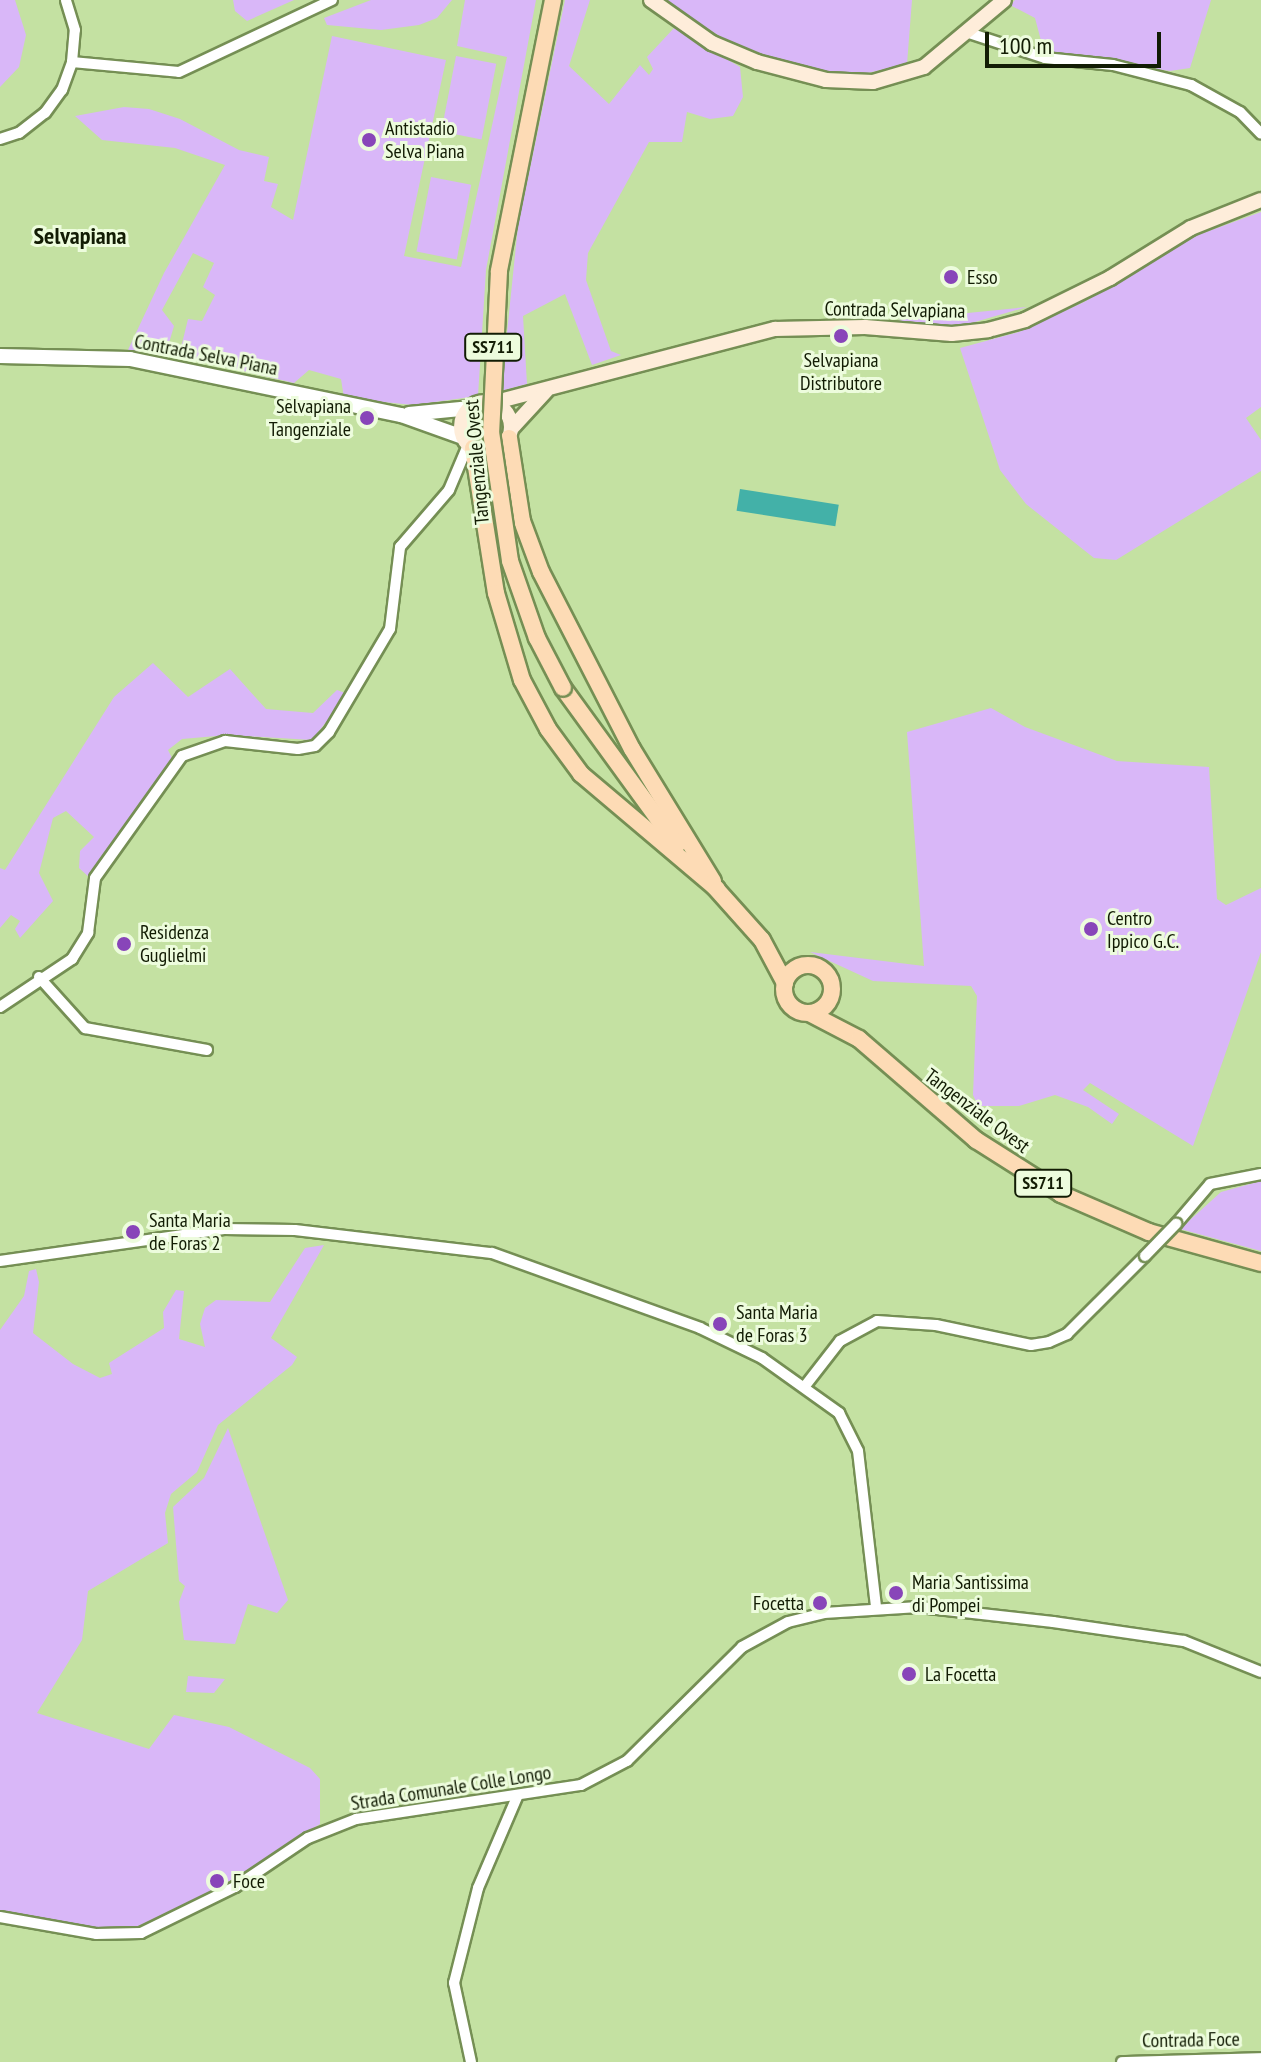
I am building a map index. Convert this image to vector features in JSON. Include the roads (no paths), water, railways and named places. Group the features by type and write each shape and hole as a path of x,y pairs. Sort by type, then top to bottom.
{"main road":[{"name":"Tangenziale Ovest","path":"553,0 499,271 491,432 510,561 537,638 563,688 663,829 762,940 785,983"},
{"path":"651,0 712,43 826,80 873,82 924,67 969,33 1004,0"},
{"name":"Contrada Selvapiana","path":"492,403 775,329 865,327 952,334 988,330 1025,320 1110,278 1191,228 1261,200"},
{"name":"Contrada Selvapiana","path":"510,434 532,401 553,386"},
{"path":"492,403 506,412 522,521 541,572 632,749 717,889 598,791 548,729 522,680 496,593 462,421 471,408 492,403"},
{"path":"468,443 493,451 510,434"},
{"name":"Tangenziale Ovest","path":"762,940 805,965"},
{"path":"805,965 829,976 832,996 825,1008 811,1014 790,1006 785,983 792,971 805,965"},
{"name":"Tangenziale Ovest","path":"832,996 859,1039"},
{"name":"Tangenziale Ovest","path":"811,1014 859,1039 976,1140 1061,1194 1149,1232 1261,1263"}],"street":[{"path":"0,139 19,133 45,113 62,90 72,62 75,30 66,0"},
{"path":"72,62 179,72 332,0"},
{"path":"969,33 1029,54 1113,65 1191,85 1240,112 1261,134"},
{"name":"Contrada Selva Piana","path":"0,356 130,359 401,415"},
{"path":"401,415 471,408"},
{"path":"0,1007 39,977 72,959 88,933 95,878 182,756 225,741 306,748 329,732 390,629 400,547 449,490 468,443 401,415"},
{"path":"39,977 85,1028 207,1050"},
{"path":"805,1386 840,1341 877,1321 936,1325 1031,1345 1067,1334 1176,1224 1210,1184 1261,1174"},
{"path":"0,1261 224,1229 295,1230 492,1253 700,1328 762,1358 839,1413 858,1451 876,1607"},
{"name":"Strada Comunale Colle Longo","path":"0,1917 96,1934 141,1933 235,1887 308,1838 356,1819 581,1785 627,1761 742,1647 788,1622 876,1607 933,1608 1184,1641 1261,1672"},
{"path":"471,2062 454,1983 478,1888 517,1797"},
{"name":"Contrada Foce","path":"1122,2062 1261,2058"}],"water":[{"path":"740,489 839,505 835,526 737,511"}],"place":[{"name":"Antistadio Selva Piana","path":"369,140"},
{"name":"Esso","path":"951,277"},
{"name":"Selvapiana Distributore","path":"841,336"},
{"name":"Selvapiana Tangenziale","path":"367,418"},
{"name":"Centro Ippico G.C.","path":"1091,929"},
{"name":"Residenza Guglielmi","path":"124,944"},
{"name":"Santa Maria de Foras 2","path":"133,1232"},
{"name":"Santa Maria de Foras 3","path":"720,1324"},
{"name":"Maria Santissima di Pompei","path":"896,1593"},
{"name":"Focetta","path":"820,1603"},
{"name":"La Focetta","path":"909,1674"},
{"name":"Foce","path":"217,1881"}],"district":[{"name":"Selvapiana","path":"80,236"}]}
